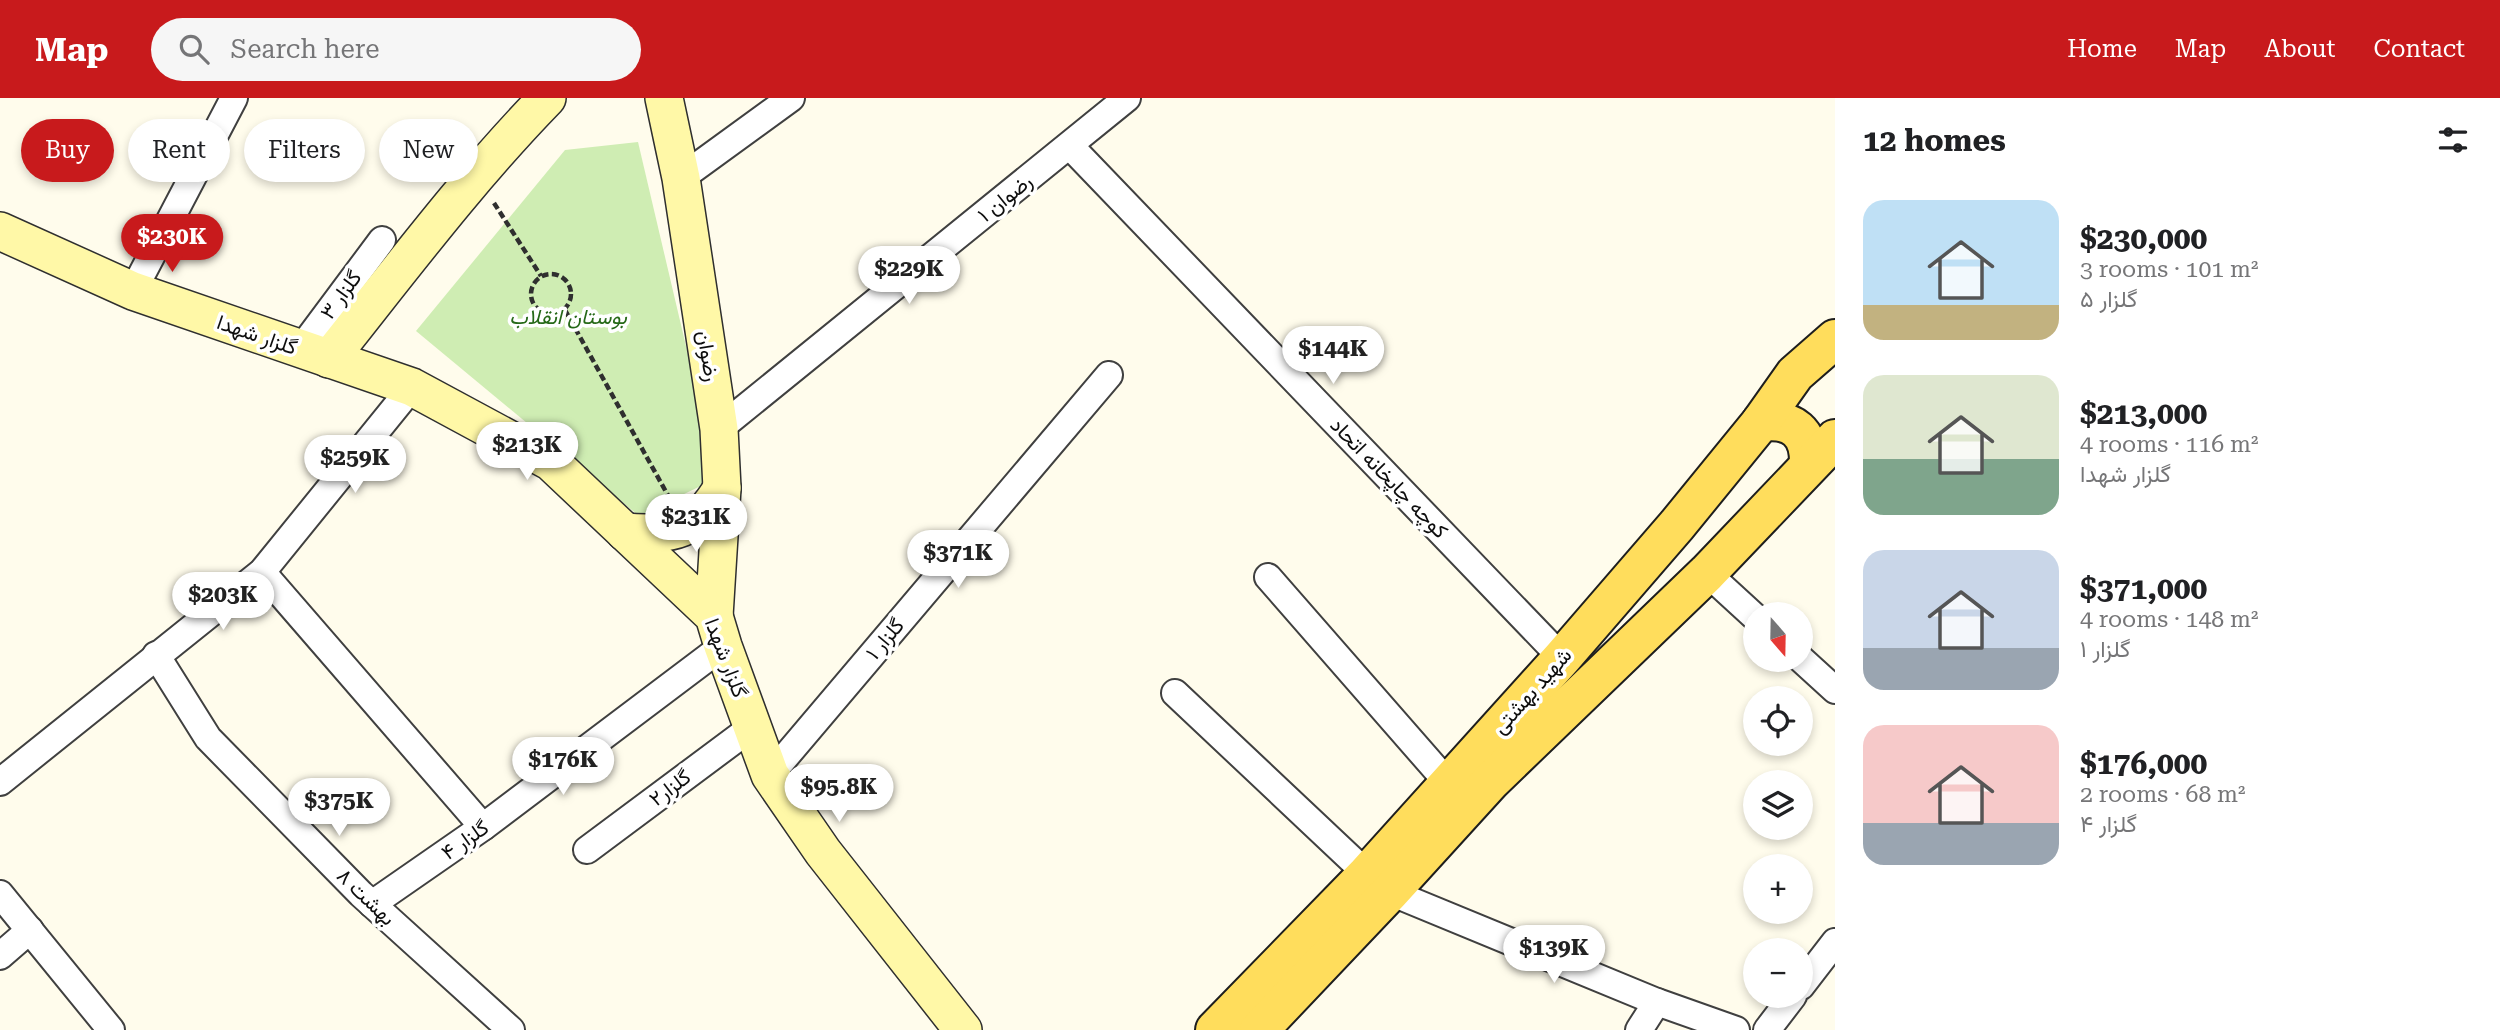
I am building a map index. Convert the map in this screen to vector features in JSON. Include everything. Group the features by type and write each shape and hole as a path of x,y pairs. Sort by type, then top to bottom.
{"main road":[{"path":"478,175 547,98"},
{"name":"رضوان","path":"664,98 681,178 719,429 722,488 718,631"},
{"path":"315,354 472,182"},
{"name":"گلزار شهدا","path":"0,230 133,291 412,387 551,462 625,532 718,631 770,775 823,852 963,1030"},
{"name":"شهید بهشتی","path":"1259,1030 1379,883 1448,783 1562,659 1677,525 1761,422 1795,374 1833,352"},
{"path":"1761,422 1776,420 1791,425 1803,435 1810,449 1822,452"},
{"name":"شهید بهشتی","path":"1215,1030 1491,781 1707,573 1822,452"},
{"path":"625,532 656,535 685,527 709,510 722,488"}],"street":[{"path":"133,291 234,98"},
{"path":"681,178 791,98"},
{"name":"رضوان ۱","path":"719,429 1128,98"},
{"name":"کوچه چاپخانه اتحاد","path":"1070,146 1562,659"},
{"name":"گلزار ۳","path":"315,354 382,240"},
{"name":"گلزار ۱","path":"770,775 1109,375"},
{"path":"0,782 262,572 412,387"},
{"path":"262,572 483,827"},
{"path":"1707,573 1743,606"},
{"path":"1268,577 1448,783"},
{"name":"گلزار ۴","path":"372,904 483,827 718,631"},
{"name":"بهشت ۸","path":"156,655 208,738 372,904 511,1030"},
{"path":"1813,670 1835,690"},
{"path":"1175,693 1379,883 1657,1002 1736,1030"},
{"name":"گلزار۲","path":"587,850 752,727"},
{"path":"0,894 111,1030"},
{"path":"0,956 30,930"},
{"path":"1813,970 1835,942"},
{"path":"1639,1030 1657,1002"},
{"path":"1767,1030 1784,1008"}],"path":[{"path":"478,178 541,276"},
{"path":"556,274 568,283 571,297 565,310 548,315 533,306 531,289 541,276 556,274"},
{"path":"565,310 685,527"}],"green space":[{"name":"بوستان انقلاب","path":"638,142 717,478 639,516 416,331 565,150"}]}
